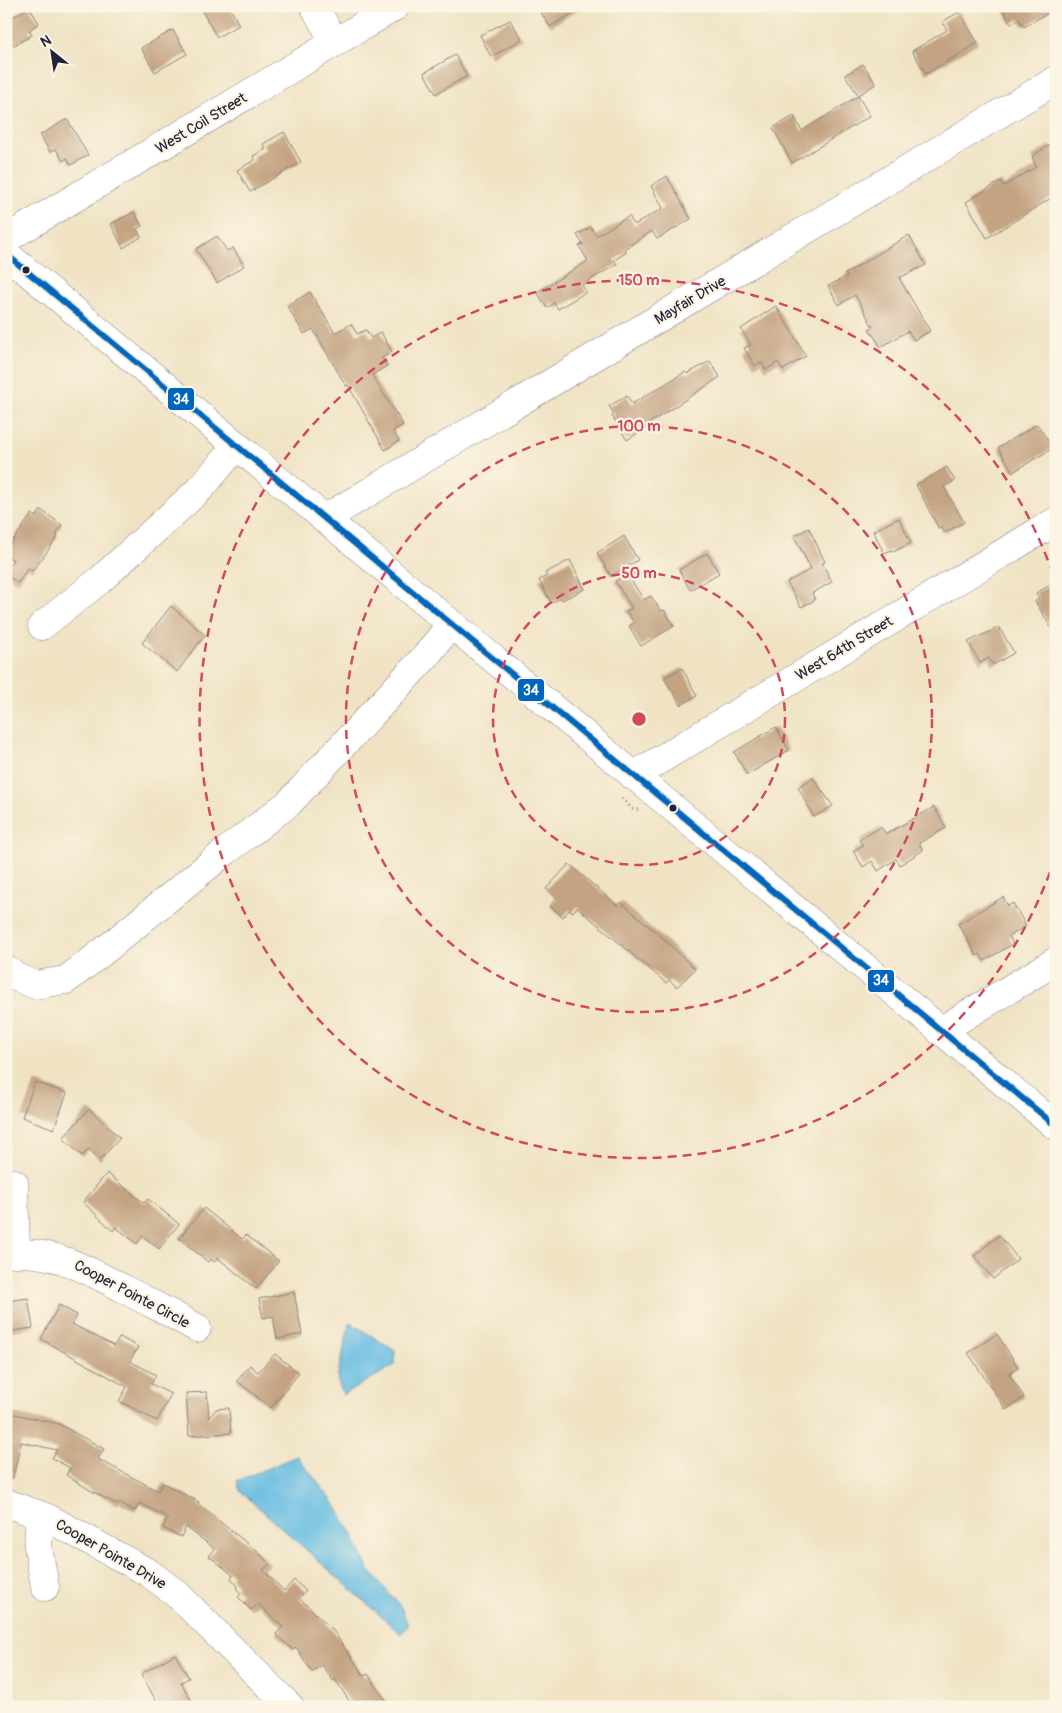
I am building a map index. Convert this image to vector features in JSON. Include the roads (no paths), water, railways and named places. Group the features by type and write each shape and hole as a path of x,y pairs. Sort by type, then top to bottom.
{"street":[{"path":"314,6 335,43"},
{"name":"West Coil Street","path":"6,239 396,6"},
{"name":"Mayfair Drive","path":"324,519 1056,80"},
{"path":"6,254 1056,1126"},
{"path":"42,626 100,580 201,488 236,446"},
{"name":"West 64th Street","path":"633,776 1056,521"},
{"path":"6,969 16,977 35,985 66,980 105,950 226,850 289,803 426,656 451,624"},
{"path":"940,1031 1056,961"},
{"path":"11,1253 14,1182"},
{"name":"Cooper Pointe Circle","path":"11,1253 53,1256 75,1263 197,1328"},
{"name":"Cooper Pointe Drive","path":"6,1502 40,1515 159,1579 177,1594 290,1707"},
{"path":"40,1515 38,1546 45,1588"}],"water":[{"path":"350,1322 395,1351 395,1365 343,1395 337,1379"},
{"path":"297,1456 337,1507 354,1537 368,1569 401,1607 408,1626 401,1634 240,1491 237,1481"}]}
